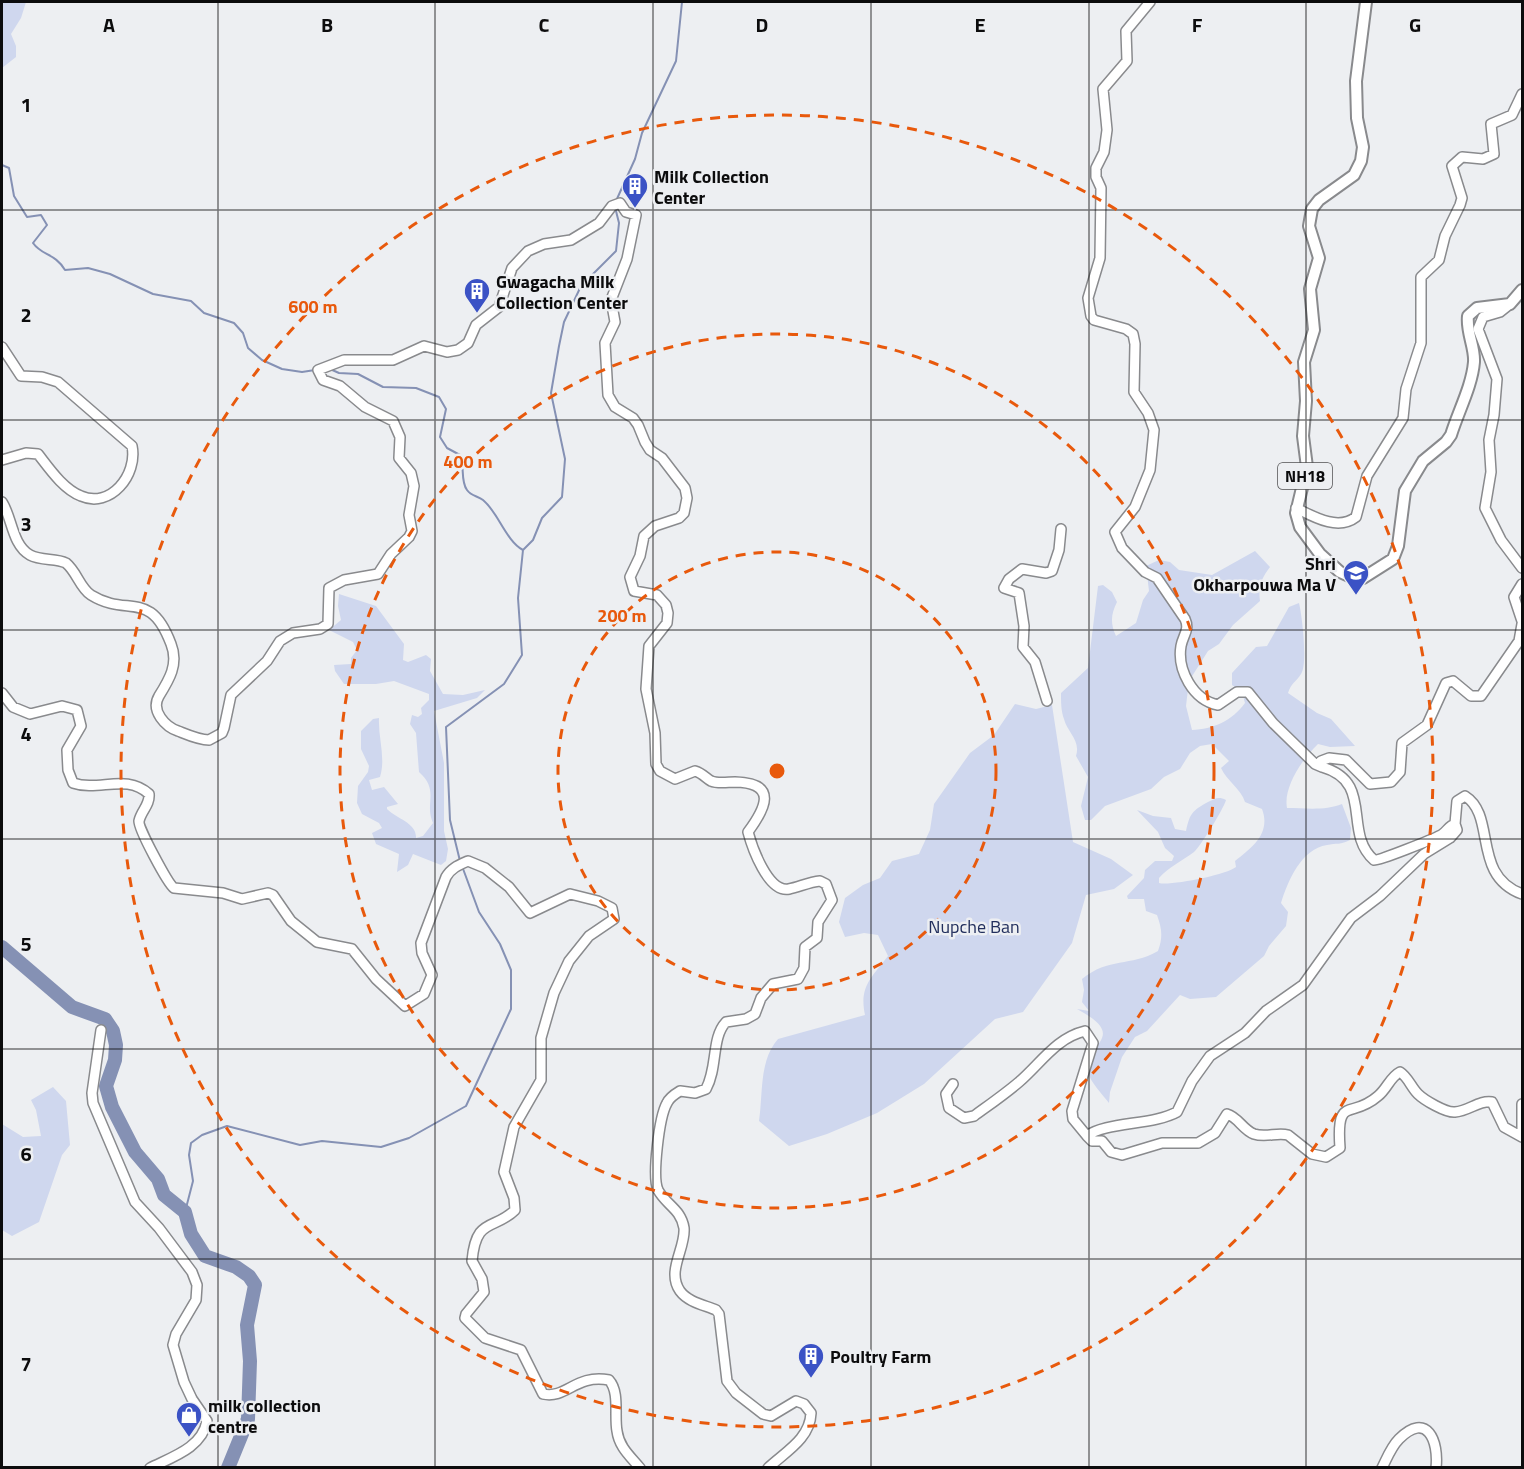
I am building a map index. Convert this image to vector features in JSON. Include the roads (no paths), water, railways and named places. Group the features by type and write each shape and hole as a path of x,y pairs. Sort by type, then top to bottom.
{"main road":[{"name":"NH18","path":"1366,2 1356,81 1358,118 1363,147 1360,161 1354,175 1319,200 1310,216 1309,226 1319,258 1310,288 1314,330 1305,362 1306,401 1303,436 1307,467 1296,508 1297,521 1303,532 1320,554 1340,572 1351,577 1363,578 1375,574 1393,560 1398,546 1406,491 1423,461 1451,435 1468,381 1474,359 1469,342 1468,316 1477,308 1510,304"},
{"path":"1510,304 1522,290"}],"street":[{"path":"1150,2 1126,31 1129,54 1127,61 1103,89 1107,130 1104,152 1096,168 1096,177 1101,188 1100,258 1088,298 1089,308 1094,320 1126,328 1133,334 1135,344 1134,392 1148,413 1154,430 1150,470 1135,507 1115,532 1122,548 1145,572 1156,578 1185,619 1187,625 1181,651 1184,671 1194,690 1206,701 1218,705 1237,692 1248,692 1273,723 1315,764 1338,772 1350,783 1365,848 1374,860 1384,860 1406,848 1440,835 1455,824"},
{"path":"1296,508 1332,523 1347,523 1356,517 1367,476 1403,418 1406,389 1421,343 1419,291 1421,277 1439,260 1445,236 1462,198 1452,166 1462,157 1483,159 1494,154 1491,124 1512,115 1522,94"},
{"path":"2,502 8,512 16,537 31,555 66,563 88,593 118,606 139,605 160,621 172,646 173,673 159,696 160,716 168,728 209,740 222,733 231,695 267,661 280,641 293,633 321,629 328,624 329,588 344,580 378,574 391,554 410,537 412,531 409,515 414,486 411,473 399,458 401,445 398,427 393,421 365,407 340,386 323,380 318,370 344,360 393,360 424,346 447,352 458,350 468,343 476,326 499,307 512,268 528,251 544,244 572,240 603,219 614,205 620,203 626,212 636,215 627,260 611,300 615,322 605,343 608,395 615,407 633,418 650,450 662,458 685,489 687,498 684,513 679,519 655,526 644,536 640,556 630,577 634,591 657,595 666,605 668,613 667,623 654,636 646,656 647,704 655,734 656,764 660,771 675,779 695,771 712,781 747,783 760,789 766,803 748,832 756,856 769,878 781,889 820,881 826,884 832,900 818,922 817,938 805,947 801,975 798,979 773,984 767,988 755,1014 746,1019 726,1022 718,1033 717,1057 706,1089 695,1093 680,1091 667,1102 657,1149 655,1181 661,1195 678,1211 684,1229 676,1267 678,1289 684,1296 716,1310 719,1314 724,1371 731,1388 763,1414 776,1414 795,1401 804,1404 811,1413 808,1427 798,1443 768,1467"},
{"path":"1510,304 1500,312 1483,317 1478,329 1497,379 1489,440 1491,472 1485,502 1501,540 1522,568"},
{"path":"2,347 21,376 42,377 58,382 132,446 135,459 127,479 114,492 91,499 70,490 38,454 26,453 2,460"},
{"path":"1047,700 1035,662 1023,647 1024,626 1019,593 1004,588 1010,579 1022,569 1046,573 1052,571 1059,550 1061,529"},
{"path":"1322,767 1321,761 1325,759 1346,760 1370,784 1391,782 1400,772 1401,743 1427,725 1446,683 1457,682 1470,696 1481,696 1519,641 1522,622 1514,597 1522,584"},
{"path":"2,693 13,707 30,714 62,706 77,710 81,726 67,754 68,771 73,783 90,785 129,783 149,794 139,821 140,832 160,862 169,884 174,888 223,893 242,899 268,893 273,895 291,921 317,942 352,949 376,979 405,1005 427,991 432,975 422,953 421,943 446,877 450,871 461,864 468,861 485,868 509,887 530,913 570,894 598,901 612,908 614,920 589,936 569,961 554,993 541,1038 541,1080 514,1127 504,1172 514,1198 515,1210 510,1216 489,1224 478,1236 472,1261 482,1280 484,1292 465,1318 485,1338 521,1350 543,1394 557,1394 586,1379 609,1380 615,1394 617,1433 625,1452 640,1467"},
{"path":"1088,1136 1111,1127 1161,1119 1177,1112 1192,1081 1210,1056 1245,1033 1266,1011 1303,986 1351,918 1397,882 1424,854 1454,835 1457,830 1455,824 1457,801 1465,796 1476,807 1487,842 1489,863 1505,884 1522,894"},
{"path":"101,1030 92,1093 103,1128 122,1165 135,1202 159,1228 192,1272 197,1285 196,1300 176,1334 174,1345 184,1382 207,1421 206,1428 203,1436 196,1442 163,1464 150,1467"},
{"path":"953,1084 946,1094 949,1108 964,1118 974,1116 1021,1081 1057,1043 1071,1034 1085,1031 1093,1043 1072,1111 1073,1119 1092,1142 1102,1141 1111,1152 1122,1155 1162,1143 1198,1143 1215,1133 1227,1114 1233,1116 1248,1131 1256,1135 1288,1134 1312,1154 1326,1157 1340,1148 1338,1124 1341,1115 1352,1107 1370,1103 1400,1072 1423,1099 1431,1101 1441,1110 1459,1112 1482,1102 1492,1102 1504,1127 1522,1137"},
{"path":"1522,1104 1522,1129"},
{"path":"1382,1467 1397,1441 1413,1429 1420,1428 1432,1435 1435,1440 1438,1449 1436,1467"}],"waterway":[{"path":"616,201 635,159 642,133 676,61 682,2"},
{"path":"2,165 9,168 14,196 27,217 41,215 47,225 33,243 57,260 65,270 88,268 110,274 153,294 191,301 204,313 234,323 243,333 248,348 262,360 282,369 302,372 315,370"},
{"path":"460,861 450,820 446,727 504,684 522,655 518,598 523,550 533,540 542,518 562,497 565,459 551,393 559,346 564,322 581,286 616,251 619,223 615,207"},
{"path":"330,369 339,373 358,374 383,387 416,388 439,397 446,409 440,437 447,448 460,455 467,490 488,505 512,540 523,550"},
{"path":"185,1212 193,1181 189,1155 191,1143 202,1135 227,1126 300,1145 322,1141 381,1147 409,1138 466,1106 511,1009 511,970 500,944 479,912 462,866"},
{"path":"2,947 72,1007 105,1019 113,1031 116,1045 115,1060 106,1086 112,1107 135,1152 158,1179 164,1195 185,1212 191,1234 205,1256 236,1267 249,1276 255,1285 247,1325 250,1361 248,1419 228,1468"}],"place":[{"name":"Milk Collection Center","path":"635,209"},
{"name":"Gwagacha Milk Collection Center","path":"477,314"},
{"name":"Shri Okharpouwa Ma V","path":"1356,596"},
{"name":"Poultry Farm","path":"811,1379"},
{"name":"milk collection centre","path":"189,1438"}],"park label":[{"name":"Nupche Ban","path":"974,926"}]}
